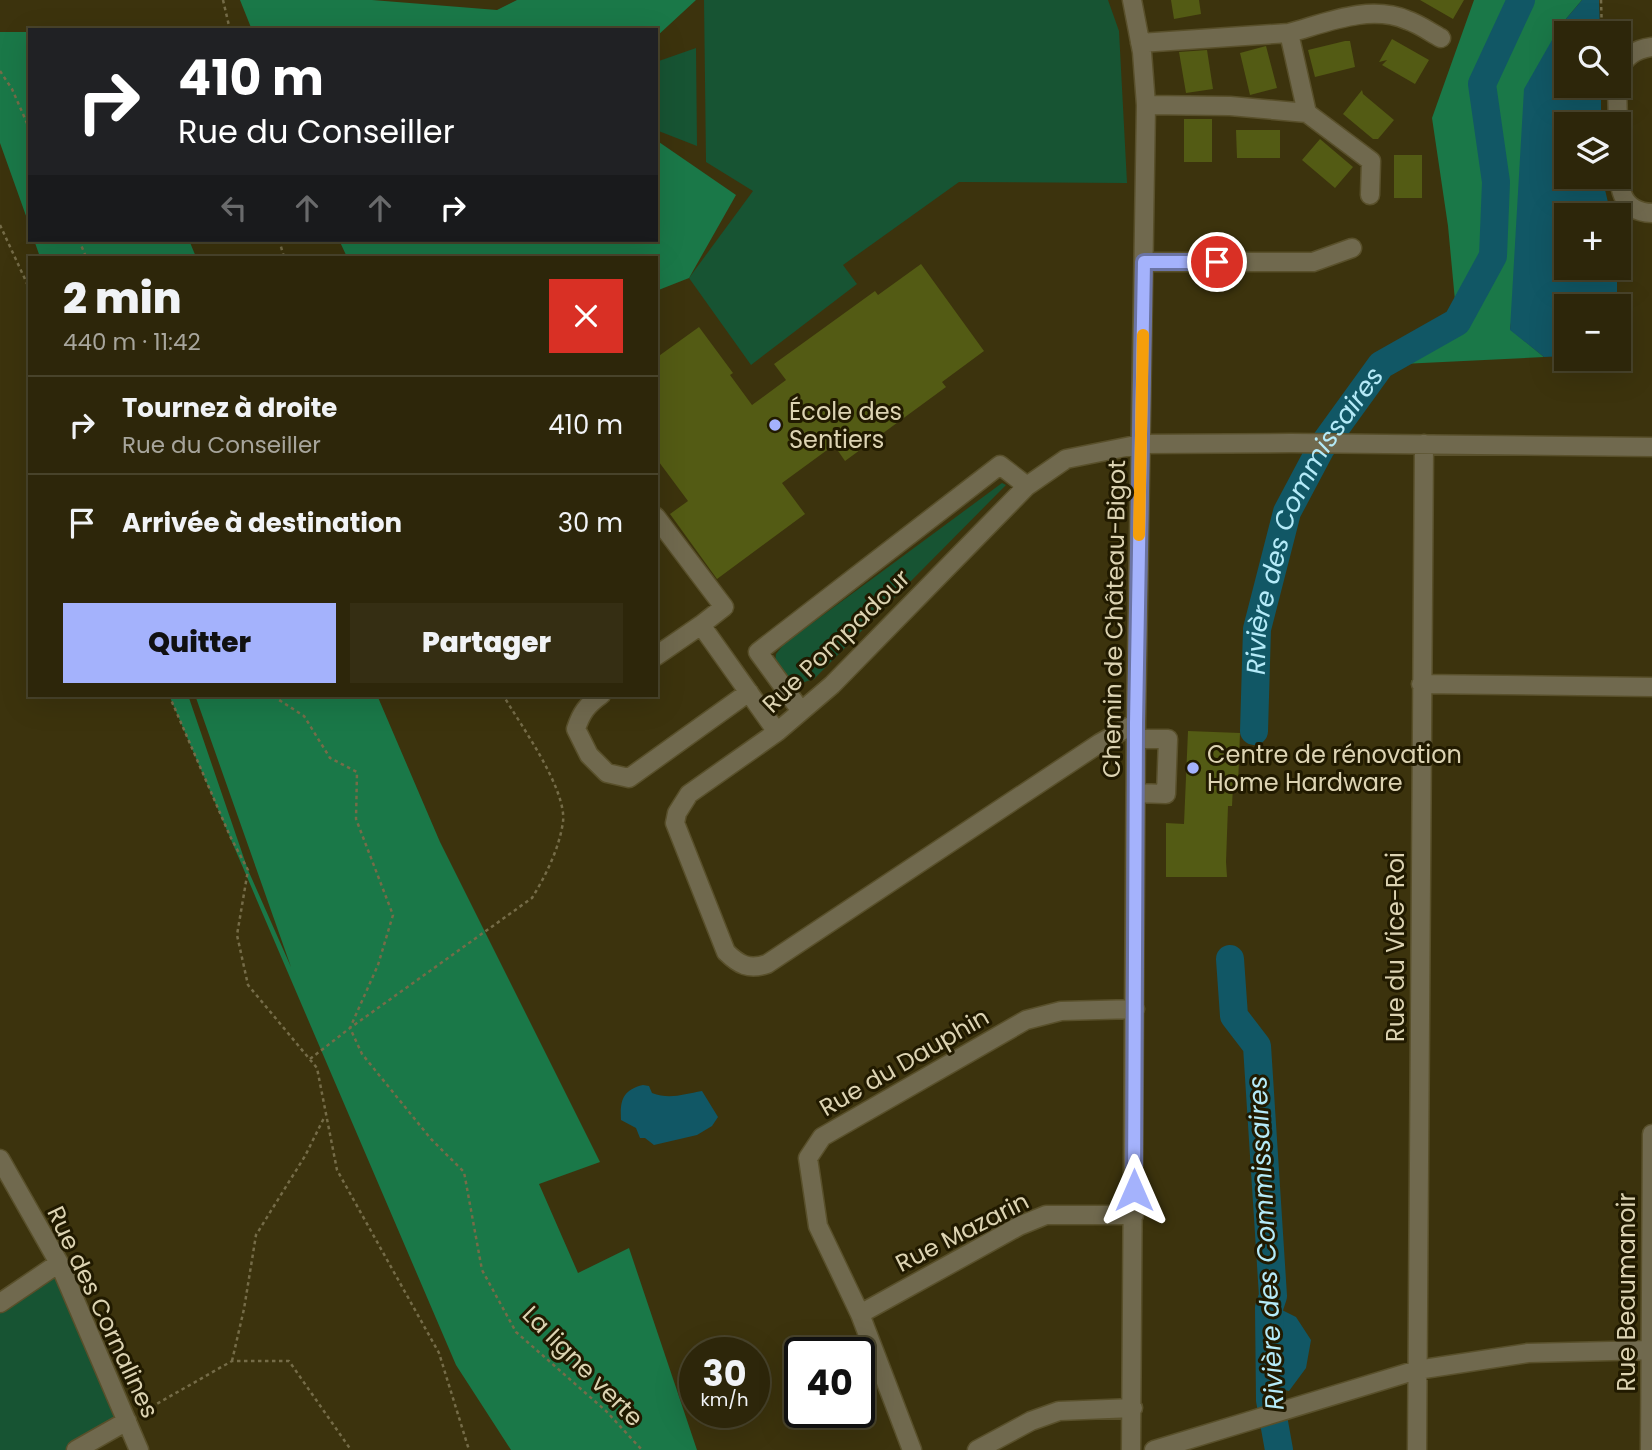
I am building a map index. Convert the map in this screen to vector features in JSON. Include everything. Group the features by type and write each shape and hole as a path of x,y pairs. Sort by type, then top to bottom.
{"street":[{"name":"Chemin de Château-Bigot","path":"1131,1450 1136,793 1146,106 1140,43 1132,0"},
{"path":"1140,43 1289,33 1345,18 1383,13 1407,20 1441,38"},
{"path":"1289,33 1307,113"},
{"path":"1631,55 1637,50 1652,47"},
{"path":"1146,106 1230,106 1307,113 1371,161 1370,195"},
{"path":"1620,189 1626,201 1635,208 1652,213"},
{"path":"1144,262 1313,262 1352,248"},
{"name":"Rue Pompadour","path":"1137,731 1089,751 767,964 755,968 735,962 726,952 675,823 677,813 689,794 777,732 832,685 1027,486 1066,458 1140,444 1344,443 1652,447"},
{"name":"Rue du Vice-Roi","path":"1417,1450 1424,444"},
{"path":"801,711 758,652 1000,464 1027,486"},
{"path":"658,520 724,607 658,655"},
{"path":"701,625 777,732"},
{"path":"1421,684 1652,687"},
{"path":"598,697 580,714 576,729 589,755 607,773 629,778 749,692"},
{"path":"1136,793 1166,794 1168,739 1137,731"},
{"name":"Rue du Dauphin","path":"912,1450 860,1314 818,1226 808,1158 822,1137 1026,1020 1061,1011 1135,1009"},
{"name":"Rue Beaumanoir","path":"1650,1450 1652,1134"},
{"name":"Rue des Cornalines","path":"0,1159 59,1263 139,1450"},
{"name":"Rue Mazarin","path":"860,1314 1045,1215 1134,1216"},
{"path":"0,1303 59,1263"},
{"path":"1154,1450 1417,1370 1528,1353 1651,1350"},
{"path":"977,1450 1059,1411 1132,1408"},
{"path":"76,1450 127,1421"}],"path":[{"path":"223,0 230,28"},
{"path":"1601,0 1602,21"},
{"path":"0,71 12,89 28,125"},
{"path":"0,225 28,286"},
{"path":"170,697 230,836 248,870 237,935 248,985 317,1068 337,1170 439,1353 469,1450"},
{"path":"276,697 304,716 330,758 357,772 355,820 393,915 378,965 350,1028"},
{"path":"310,1059 532,898 548,872 563,820 555,781 504,697"},
{"name":"La ligne verte","path":"350,1028 362,1054 431,1139 464,1172 482,1270 516,1332 606,1411 642,1450"},
{"path":"232,1361 244,1310 256,1236 305,1156 326,1114"},
{"path":"127,1421 232,1361 289,1361 351,1450"}],"green space":[{"path":"240,0 372,0 497,10 517,0 696,0 658,35 658,28 251,28"},
{"path":"704,0 1108,0 1119,31 1127,183 959,182 843,265 857,284 751,365 689,278 753,191 706,162"},
{"path":"1474,0 1582,0 1564,21 1554,21 1554,62 1510,329 1544,357 1381,365 1457,322 1448,226 1432,118"},
{"path":"0,32 28,32 28,221 0,143"},
{"path":"696,48 697,146 658,131 658,61"},
{"path":"658,141 736,195 689,278 658,290 658,256 347,256 340,242 658,242"},
{"path":"35,242 190,242 196,256 40,256"},
{"path":"1002,483 1006,485 814,679 798,684 786,681 775,663 776,654 784,644"},
{"path":"170,697 189,697 248,870 291,967 196,697 378,697 440,842 600,1162 539,1184 578,1273 629,1248 679,1397 679,1428 690,1428 697,1450 511,1450 456,1365"},
{"path":"59,1263 127,1421 76,1450 0,1450 0,1303"}],"water":[{"path":"1582,0 1599,0 1600,21 1564,21"},
{"path":"1554,36 1554,98 1601,98 1601,112 1554,112 1554,189 1605,189 1608,203 1554,203 1554,280 1617,280 1617,294 1554,294 1554,357 1544,357 1510,330 1524,89"},
{"path":"643,1085 649,1086 652,1093 665,1096 702,1091 718,1117 712,1126 697,1135 654,1145 645,1138 640,1138 636,1128 621,1120 624,1097 631,1090"},
{"path":"1278,1308 1296,1317 1311,1340 1306,1368 1289,1391 1259,1384 1256,1367 1260,1329"}],"building":[{"path":"1171,0 1199,0 1201,14 1174,19"},
{"path":"1420,0 1464,0 1453,19"},
{"path":"1392,39 1429,60 1415,84 1382,65 1387,60 1379,62"},
{"path":"1350,41 1355,67 1315,77 1308,50"},
{"path":"1266,46 1277,88 1250,95 1240,53"},
{"path":"1207,50 1213,89 1186,93 1179,52"},
{"path":"1362,90 1363,94 1394,120 1378,139 1373,139 1343,114"},
{"path":"1184,119 1212,119 1212,162 1184,162"},
{"path":"1236,130 1280,130 1280,158 1237,158"},
{"path":"1320,139 1353,167 1335,188 1302,160"},
{"path":"1394,155 1422,155 1422,198 1394,198"},
{"name":"École des Sentiers","path":"921,264 984,351 942,382 946,387 845,461 834,445 782,483 805,514 717,579 670,514 688,501 658,461 658,357 699,327 733,373 730,375 752,405 786,380 774,364 875,291 878,295"},
{"path":"1188,731 1240,733 1238,786 1233,786 1232,806 1228,806 1227,877 1166,877 1166,823 1184,824"}],"waterway":[{"name":"Rivière des Commissaires","path":"1254,731 1257,629 1287,512 1321,448 1381,365 1457,322 1493,256 1496,182 1482,84 1521,0"},
{"name":"Rivière des Commissaires","path":"1230,959 1234,1016 1257,1046 1273,1296 1269,1308 1270,1400 1279,1450"}],"slow traffic":[{"path":"1139,535 1143,335"}],"place":[{"name":"École des Sentiers","path":"775,425"},
{"name":"Centre de rénovation Home Hardware","path":"1193,768"}],"route":[{"path":"1134,1190 1136,723 1144,262 1217,262"}]}
